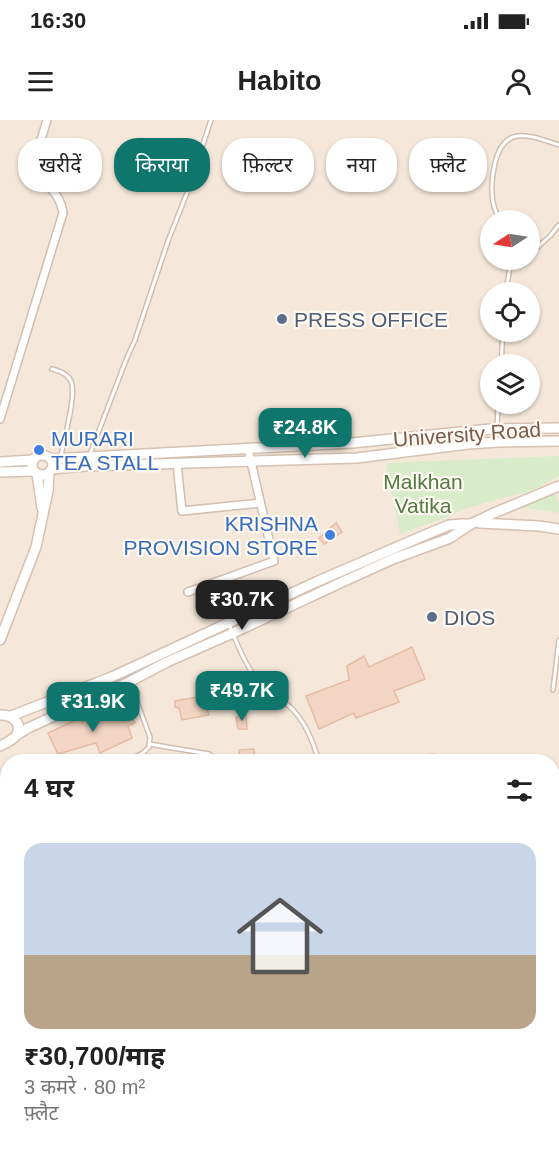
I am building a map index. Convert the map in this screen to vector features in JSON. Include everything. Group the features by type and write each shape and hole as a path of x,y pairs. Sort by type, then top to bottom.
{"main road":[{"name":"University Road","path":"53,465 89,457 352,443 497,429 559,428"},
{"name":"University Road","path":"53,465 177,464 357,458 478,443 559,441"},
{"path":"0,640 36,547 48,491 53,465 46,455 38,455 32,465 43,510"},
{"path":"0,462 33,460"},
{"path":"0,472 35,472 41,476 53,465"},
{"path":"0,746 28,728 167,662 393,558 450,538 494,513 559,486"},
{"path":"4,713 114,676 449,525 539,526 559,529"},
{"path":"4,713 16,721 19,728 17,735"}],"street":[{"path":"0,419 63,213 57,194 41,177 37,167 47,120"},
{"path":"188,592 274,561 248,449"},
{"path":"177,464 182,512 260,503"}],"lane":[{"path":"89,457 135,340 211,120"},
{"path":"495,210 493,186 496,160 504,143 511,138 527,136 559,145"},
{"path":"540,245 559,225"},
{"path":"51,369 67,375 73,389 72,400 53,465"},
{"path":"497,429 498,414"},
{"path":"228,623 256,679 266,692 286,704 309,732 316,754"},
{"path":"553,690 559,640"},
{"path":"129,682 150,737 149,747 141,754"},
{"path":"149,744 209,754"}],"shaded area":[{"path":"0,120 559,120 559,754 0,754"}],"green space":[{"name":"Malkhan Vatika","path":"559,456 559,476 533,490 464,509 400,534 386,463"},
{"path":"554,490 559,513 521,507"}],"building":[{"name":"KRISHNA PROVISION STORE","path":"336,523 342,532 324,544 319,538"},
{"path":"412,647 425,679 394,691 399,702 356,718 354,713 319,729 306,696 349,680 347,666 364,656 369,667"},
{"path":"203,696 209,715 182,720 179,708 175,707 175,701"},
{"path":"120,709 123,719 130,715 135,723 128,726 132,738 100,753 96,743 58,754 48,733 80,718 82,722"},
{"path":"246,715 247,729 238,729 236,717"},
{"path":"254,749 254,754 239,754 239,750"}],"place":[{"name":"PRESS OFFICE","path":"282,319"},
{"name":"MURARI TEA STALL","path":"39,450"},
{"name":"KRISHNA PROVISION STORE","path":"330,535"},
{"name":"DIOS","path":"432,617"}]}
